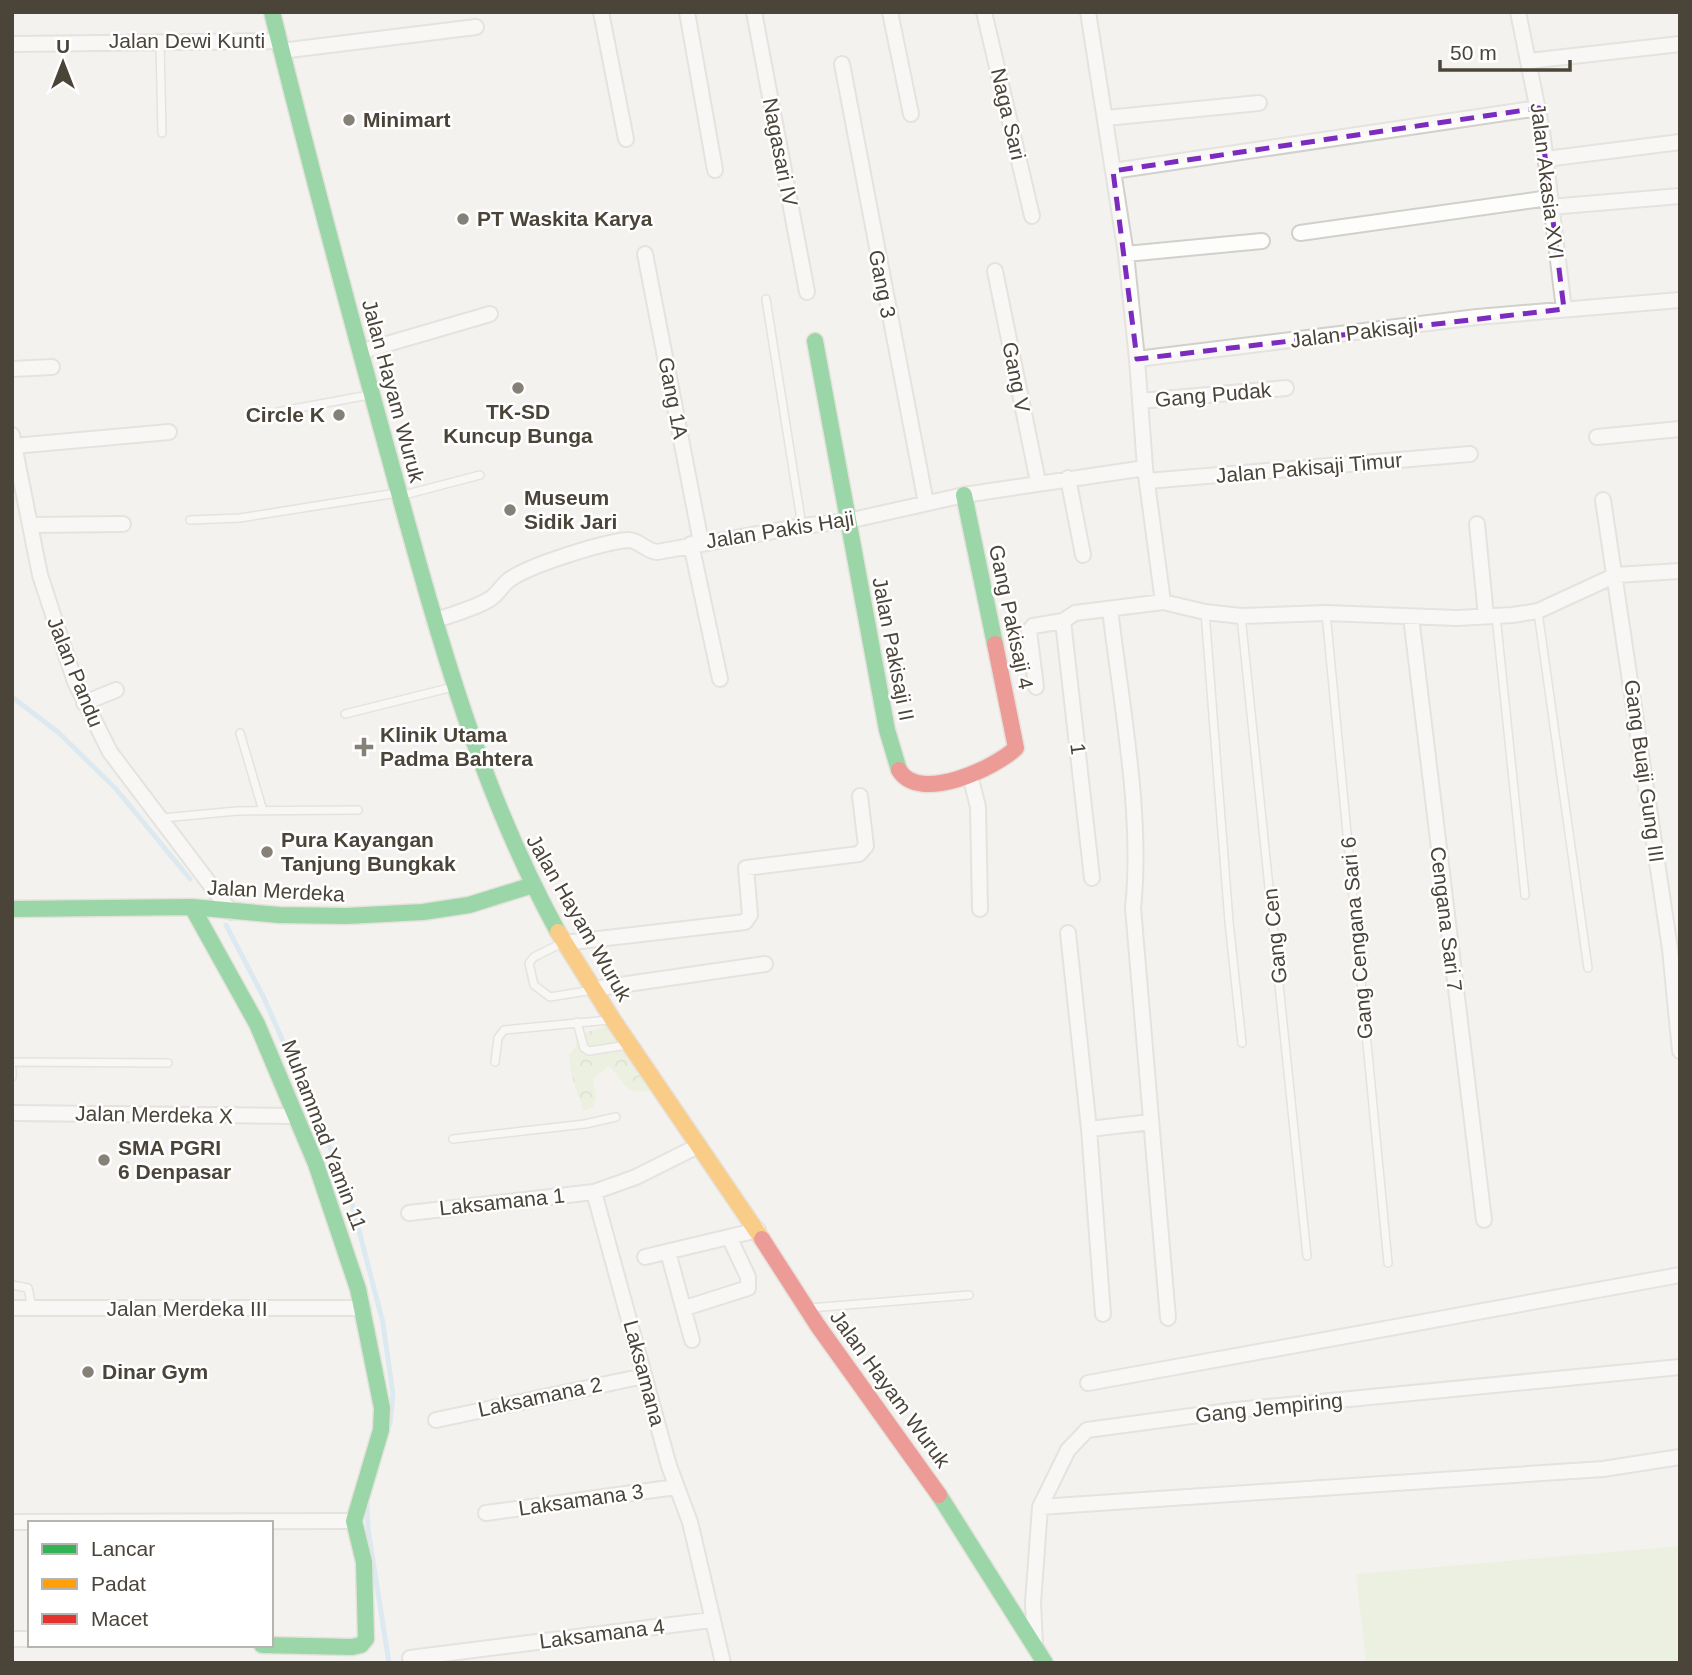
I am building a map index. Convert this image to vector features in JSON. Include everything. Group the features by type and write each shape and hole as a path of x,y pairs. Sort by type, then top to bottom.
{"main road":[{"name":"Jalan Hayam Wuruk","path":"272,12 324,221 363,351 434,621 496,806 533,885 564,943 593,989 758,1230 806,1308 920,1466 1045,1663"},
{"name":"Jalan Pakisaji II","path":"815,341 887,730 907,782 926,785 970,775"},
{"name":"Gang Pakisaji 4","path":"964,495 1016,748 984,770 970,775"},
{"name":"Jalan Merdeka","path":"12,909 192,907 231,912 346,916 423,912 469,905 533,885"},
{"name":"Muhammad Yamin 11","path":"192,907 257,1024 316,1164 363,1308 382,1408 382,1430 354,1521"},
{"path":"273,1645 352,1647 360,1646 366,1639 364,1562 354,1521"}],"street":[{"path":"601,12 626,139"},
{"path":"687,12 715,170"},
{"name":"Nagasari IV","path":"754,12 807,292"},
{"path":"890,12 911,114"},
{"name":"Naga Sari","path":"984,12 1032,216"},
{"path":"1088,12 1126,254 1146,475 1163,602"},
{"name":"Jalan Akasia XVI","path":"1518,12 1539,108 1563,309"},
{"name":"Jalan Dewi Kunti","path":"12,44 160,43 280,46 476,27"},
{"path":"1529,61 1680,44"},
{"name":"Gang 3","path":"842,64 926,503"},
{"path":"1105,118 1259,103"},
{"path":"1113,171 1539,108"},
{"path":"1546,159 1680,142"},
{"path":"1300,233 1550,203 1680,196"},
{"path":"1126,254 1262,241"},
{"name":"Gang 1A","path":"645,254 720,679"},
{"name":"Gang V","path":"995,271 1038,482"},
{"name":"Jalan Pakisaji","path":"1137,359 1563,309 1680,300"},
{"path":"363,351 490,314"},
{"path":"12,369 52,367"},
{"name":"Gang Pudak","path":"1140,401 1286,388"},
{"path":"1597,437 1680,429"},
{"path":"13,440 169,432"},
{"name":"Jalan Pandu","path":"13,440 40,575 59,637 84,703 110,752 231,912"},
{"name":"Jalan Pakisaji Timur","path":"1146,475 1471,454"},
{"name":"Jalan Pakis Haji","path":"434,621 492,598 509,580 566,556 631,540 652,552 802,526 848,521 964,495 1038,482 1146,475"},
{"path":"1068,478 1083,555"},
{"name":"Gang Buaji Gung III","path":"1603,500 1670,949 1680,1051"},
{"path":"30,526 123,524"},
{"path":"1477,524 1491,615"},
{"path":"1036,687 1029,631 1032,626 1045,621 1063,621 1075,613 1163,602 1205,612 1241,616 1326,613 1411,617 1491,615 1538,611 1616,575 1680,571"},
{"path":"1110,609 1136,835 1137,892 1133,908 1168,1318"},
{"name":"Cengana Sari 7","path":"1411,617 1484,1220"},
{"name":"1","path":"1063,621 1092,878"},
{"path":"84,703 116,690"},
{"path":"970,775 978,807 980,909"},
{"path":"564,943 745,922 750,915 746,868 859,854 866,846 860,796"},
{"path":"1068,933 1089,1129 1103,1314"},
{"path":"593,989 765,964"},
{"name":"Jalan Merdeka X","path":"12,1114 296,1116"},
{"path":"1089,1129 1151,1122"},
{"path":"594,1192 636,1177 698,1146"},
{"name":"Laksamana 1","path":"410,1213 594,1192"},
{"name":"Laksamana","path":"594,1192 676,1487 690,1522 723,1663"},
{"path":"645,1257 758,1230"},
{"path":"685,1308 748,1288 748,1277 729,1237"},
{"path":"668,1252 692,1340"},
{"path":"1087,1383 1680,1275"},
{"name":"Jalan Merdeka III","path":"12,1308 363,1308"},
{"name":"Gang Jempiring","path":"1035,1645 1033,1591 1040,1507 1068,1450 1087,1430 1236,1410 1680,1367"},
{"name":"Laksamana 2","path":"436,1420 644,1376"},
{"path":"1040,1507 1603,1469 1680,1457"},
{"name":"Laksamana 3","path":"486,1513 676,1487"},
{"path":"273,1521 354,1521"},
{"name":"Laksamana 4","path":"410,1658 711,1620"}],"lane":[{"path":"160,43 162,133"},
{"path":"765,299 802,526"},
{"path":"277,412 373,394"},
{"path":"190,520 240,518 400,494 480,475"},
{"path":"1538,611 1588,968"},
{"path":"1205,612 1229,922 1242,1044"},
{"name":"Gang Cengana Sari 6","path":"1326,613 1388,1263"},
{"path":"1491,615 1525,895"},
{"name":"Gang Cen","path":"1241,616 1307,1256"},
{"path":"345,713 454,687"},
{"path":"240,733 263,811"},
{"path":"162,818 263,811 358,810"},
{"path":"564,943 534,957 529,963 534,985 550,997 593,989"},
{"path":"495,1062 498,1038 504,1030 613,1020"},
{"path":"577,1022 584,1048 589,1051 629,1045"},
{"path":"12,1062 168,1063"},
{"path":"12,1069 12,1077"},
{"path":"453,1139 585,1124 615,1116"},
{"path":"12,1285 28,1288 32,1308"},
{"path":"806,1308 969,1295"}],"highlighted area":[{"path":"1539,108 1564,309 1137,359 1113,171"}],"green space":[{"path":"607,1026 651,1091 630,1089 609,1066 593,1078 596,1097 593,1107 583,1111 572,1076 569,1054 575,1049 577,1035"},
{"path":"1680,1546 1680,1663 1366,1663 1356,1574"}],"waterway":[{"path":"12,697 59,733 116,789 190,879"},
{"path":"226,925 263,996 348,1188 383,1323 393,1395 390,1424"},
{"path":"367,1504 368,1529 389,1663"}],"traffic: fast":[{"path":"272,12 346,300 443,649 482,764 505,821 558,932"},
{"path":"815,341 887,730 899,770"},
{"path":"964,495 995,644"},
{"path":"12,909 192,907 279,915 346,916 423,912 469,905 533,885"},
{"path":"192,907 257,1024 316,1164 358,1289 382,1408 381,1430 354,1521 364,1562 366,1639 361,1645 352,1647 273,1645"},
{"path":"939,1495 1045,1663"}],"traffic: slow":[{"path":"558,932 613,1020 762,1239"}],"traffic: jam":[{"path":"899,770 909,780 923,784 939,783 975,773 1016,748 995,644"},
{"path":"762,1239 818,1326 939,1495"}],"place":[{"name":"Minimart","path":"349,120"},
{"name":"PT Waskita Karya","path":"463,219"},
{"name":"TK-SD Kuncup Bunga","path":"518,388"},
{"name":"Circle K","path":"339,415"},
{"name":"Museum Sidik Jari","path":"510,510"},
{"name":"Klinik Utama Padma Bahtera","path":"364,747"},
{"name":"Pura Kayangan Tanjung Bungkak","path":"267,852"},
{"name":"SMA PGRI 6 Denpasar","path":"104,1160"},
{"name":"Dinar Gym","path":"88,1372"}]}
